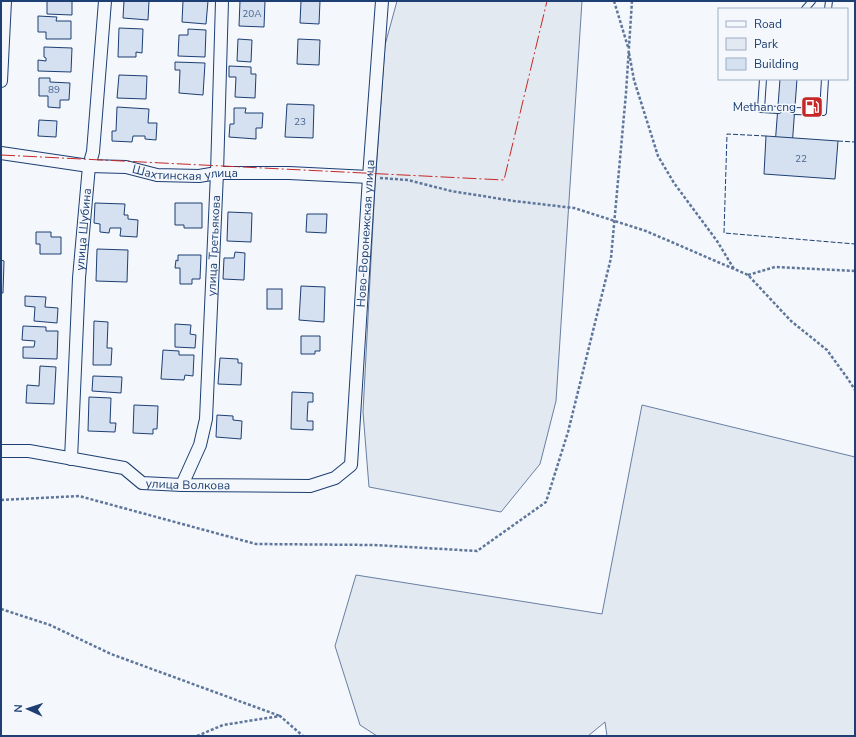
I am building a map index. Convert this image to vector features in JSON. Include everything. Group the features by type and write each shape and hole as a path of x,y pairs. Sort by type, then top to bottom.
{"street":[{"path":"1,81 5,1"},
{"name":"улица Шубина","path":"71,459 79,278 89,166 93,152 105,1"},
{"name":"улица Третьякова","path":"182,485 200,445 206,419 217,173 222,1"},
{"name":"Ново-Воронежская улица","path":"351,465 369,177 382,1"},
{"name":"Шахтинская улица","path":"1,153 89,166 126,167 157,175 199,176 217,173 288,173 369,177"},
{"name":"улица Волкова","path":"1,451 29,451 124,468 142,483 182,485 310,486 335,478 351,465"}],"lane":[{"path":"764,80 762,109 778,110"},
{"path":"795,110 823,112 825,80"}],"path":[{"path":"614,1 628,49 634,80 658,156 674,183 717,242 734,269"},
{"path":"1,500 79,496 256,544 374,546 477,551 546,502 568,432 611,258 632,1"},
{"path":"369,177 408,180 451,191 514,201 574,208 646,231 748,275 791,321 826,350 855,390"},
{"path":"748,275 775,267 855,271"},
{"path":"1,609 50,625 111,654 280,716 303,736"},
{"path":"197,736 223,725 280,716"}],"green space":[{"path":"397,1 582,1 556,401 540,464 501,512 369,487 363,412 375,185 385,45"},
{"path":"642,405 855,457 855,736 607,736 605,722 588,736 377,736 360,725 335,646 356,575 602,614"}],"building":[{"path":"47,1 72,1 72,15 47,14"},
{"path":"124,1 149,1 148,20 123,18"},
{"path":"183,1 208,1 206,24 182,22"},
{"path":"240,1 265,1 264,27 239,26"},
{"path":"301,1 320,1 319,24 300,23"},
{"path":"38,16 57,17 56,21 71,21 71,39 46,39 46,32 38,32"},
{"path":"119,28 143,29 142,53 136,52 136,57 118,57"},
{"path":"188,29 206,30 205,57 178,56 179,35 188,35"},
{"path":"238,39 252,40 251,62 237,61"},
{"path":"298,39 320,40 319,65 297,64"},
{"path":"44,47 72,48 71,72 38,71 38,60 46,61 46,58 44,57"},
{"path":"175,62 205,63 203,95 179,93 180,70 175,70"},
{"path":"229,66 251,67 251,74 256,74 255,98 235,97 236,77 229,77"},
{"path":"119,75 147,76 146,99 117,98"},
{"path":"39,78 50,78 50,82 70,83 69,100 60,100 60,108 48,107 48,96 39,96"},
{"path":"780,80 797,80 792,147 775,146"},
{"path":"287,104 314,105 313,138 285,137"},
{"path":"117,107 149,109 148,123 157,123 156,140 145,139 145,136 133,136 132,142 112,141 112,131 116,131"},
{"path":"234,108 246,108 245,113 263,113 262,128 256,128 256,139 229,137 230,124 234,124"},
{"path":"39,120 57,121 56,137 38,136"},
{"path":"766,136 838,141 835,179 764,174"},
{"path":"95,203 125,204 124,215 128,215 128,219 138,220 137,237 120,236 121,228 110,228 109,233 100,232 100,224 94,223"},
{"path":"175,203 202,203 202,228 184,228 184,225 175,225"},
{"path":"228,212 252,213 251,242 227,241"},
{"path":"307,214 327,214 326,233 306,232"},
{"path":"36,232 51,232 51,237 61,237 61,254 40,254 40,244 36,244"},
{"path":"97,249 128,250 127,282 96,281"},
{"path":"235,252 245,253 244,280 223,279 224,258 234,258"},
{"path":"178,255 201,255 200,279 192,279 192,284 180,284 180,268 175,268 176,260 178,261"},
{"path":"1,260 4,261 3,293 1,293"},
{"path":"301,286 325,287 324,322 299,320"},
{"path":"267,289 282,289 282,309 267,309"},
{"path":"25,296 46,297 45,307 58,308 57,323 34,321 35,307 25,306"},
{"path":"94,321 108,322 107,348 112,348 111,365 93,365"},
{"path":"175,324 191,325 190,334 196,335 195,348 175,347"},
{"path":"23,326 46,327 46,331 58,331 57,359 23,358 23,347 34,347 35,341 22,340"},
{"path":"301,336 320,336 320,351 315,351 315,354 301,354"},
{"path":"163,350 179,351 179,355 194,355 193,376 185,375 184,380 161,379"},
{"path":"220,358 238,359 238,363 242,363 241,385 218,384"},
{"path":"40,366 56,367 54,404 26,403 27,385 39,386"},
{"path":"93,376 122,377 121,393 92,391"},
{"path":"292,392 313,393 313,402 308,402 307,421 313,421 313,430 291,429"},
{"path":"89,397 111,398 110,423 116,423 115,432 88,431"},
{"path":"134,405 158,406 157,429 153,429 153,434 133,433"},
{"path":"217,415 233,416 233,420 242,421 241,439 216,437"}],"fence":[{"path":"766,136 727,134 724,233 855,244"},
{"path":"838,141 855,142"}],"power":[{"path":"1,155 504,180 547,1"}],"place":[{"name":"Methan cng","path":"812,107"}]}
